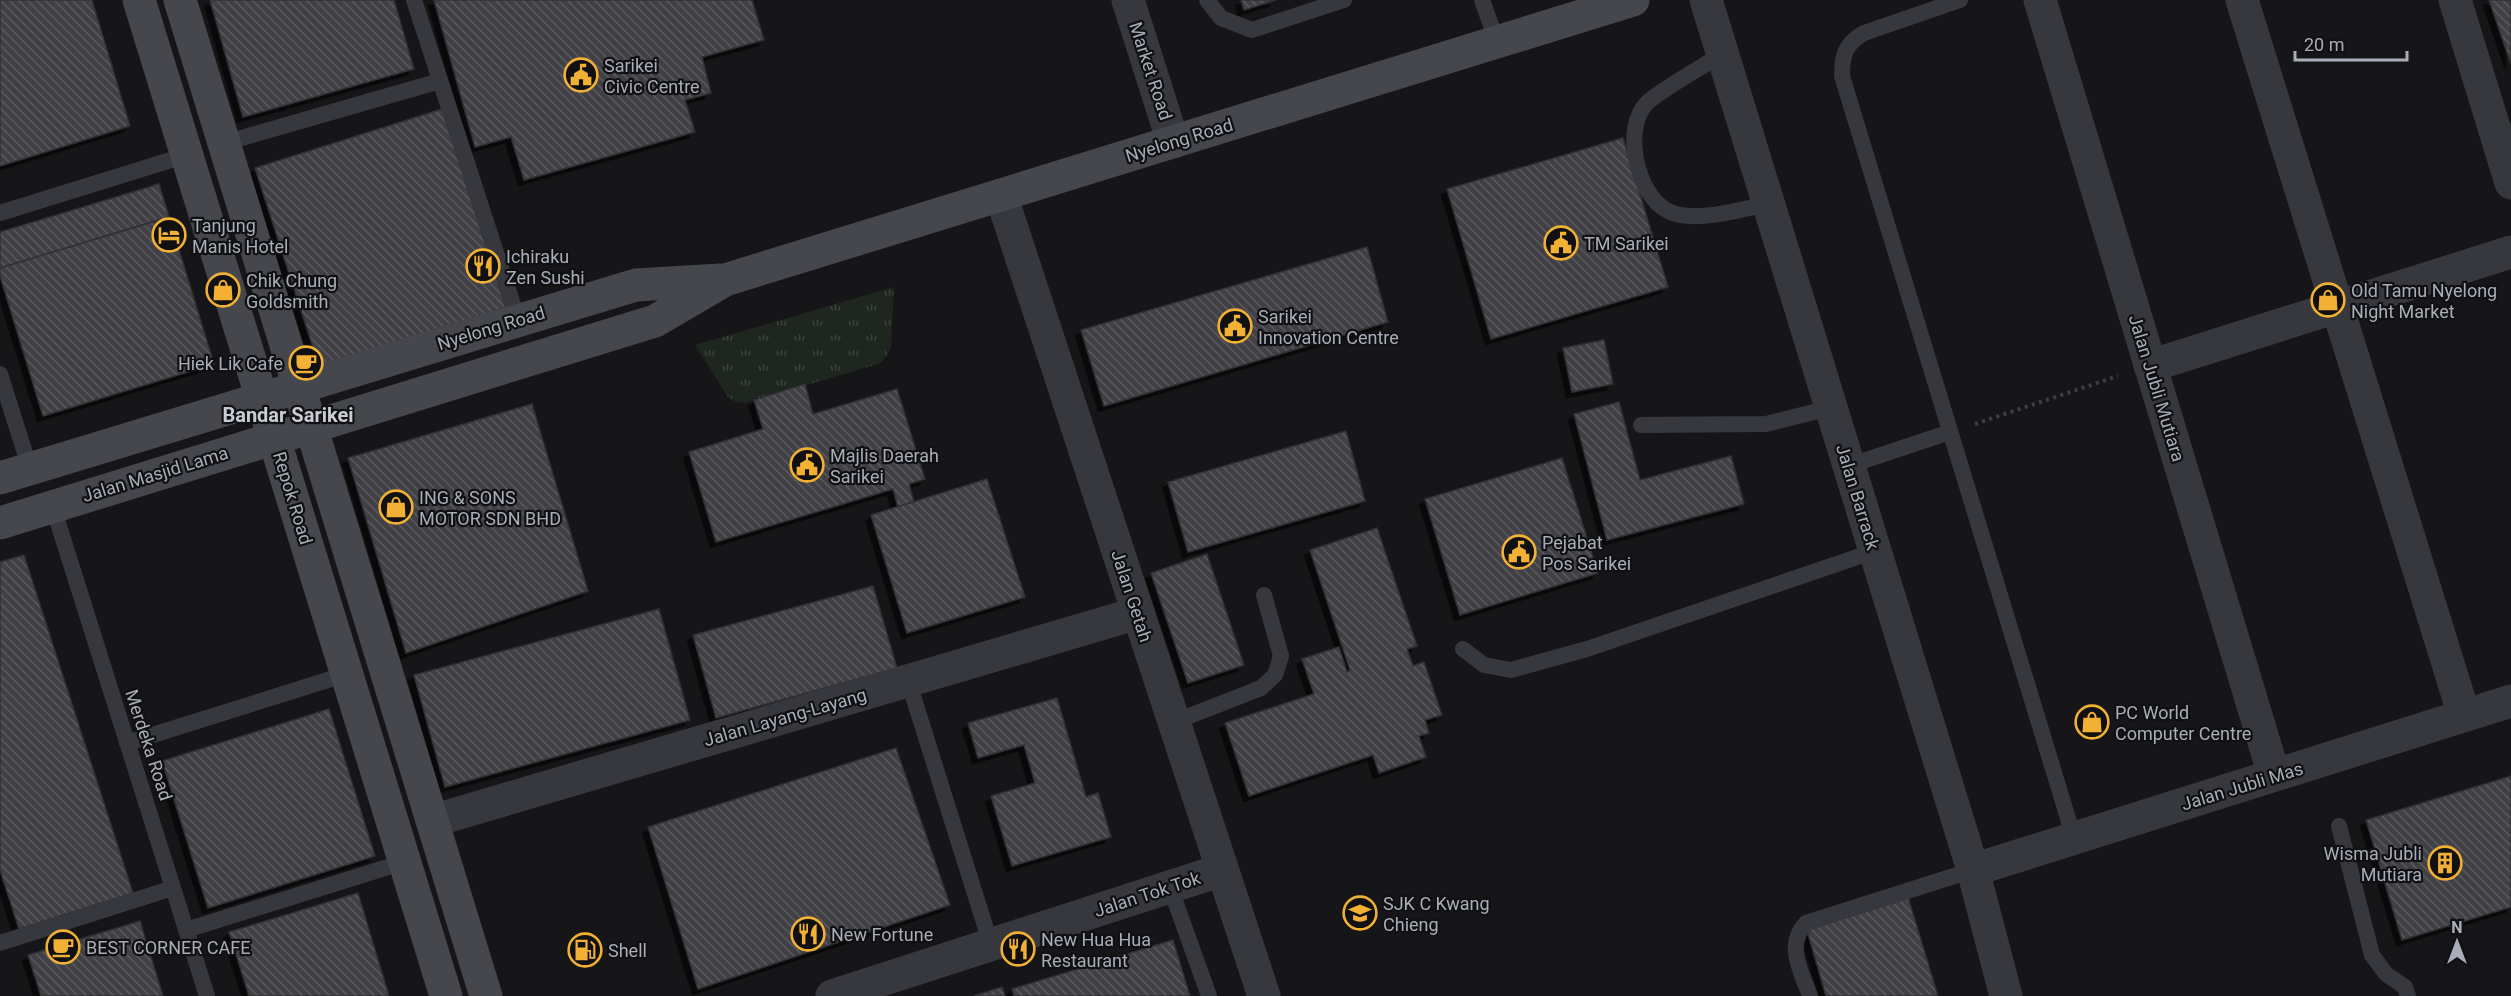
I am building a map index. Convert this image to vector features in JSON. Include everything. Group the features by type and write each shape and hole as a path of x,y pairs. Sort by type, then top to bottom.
{"main road":[{"name":"Repok Road","path":"139,0 446,996"},
{"name":"Repok Road","path":"180,0 486,996"},
{"name":"Nyelong Road","path":"310,426 655,321 725,280 1633,0"},
{"name":"Nyelong Road","path":"261,398 636,285 725,280"},
{"path":"15,474 261,398"},
{"name":"Jalan Masjid Lama","path":"0,523 310,426"}],"street":[{"name":"Market Road","path":"1128,0 1173,142"},
{"name":"Jalan Barrack","path":"1706,0 1973,870 2006,996"},
{"name":"Jalan Jubli Mutiara","path":"2040,0 2274,775"},
{"path":"2242,0 2464,715"},
{"path":"2455,0 2511,183"},
{"name":"Jalan Getah","path":"1001,195 1264,996"},
{"path":"2151,366 2511,252"},
{"name":"Jalan Layang-Layang","path":"432,821 1138,613"},
{"name":"Jalan Jubli Mas","path":"1973,870 2511,701"},
{"name":"Jalan Tok Tok","path":"832,996 1222,870"}],"lane":[{"path":"414,0 518,320"},
{"path":"1208,0 1221,18 1252,30 1344,0"},
{"path":"1482,0 1497,42"},
{"path":"1960,0 1864,33 1853,39 1845,48 1842,76 2074,838"},
{"path":"1722,54 1647,103 1633,129 1635,159 1650,197 1669,212 1700,217 1768,204"},
{"path":"224,143 440,81"},
{"path":"0,213 187,155"},
{"path":"0,374 15,474"},
{"path":"1641,425 1766,424 1830,408"},
{"path":"1848,466 1950,432"},
{"name":"Merdeka Road","path":"53,507 207,996"},
{"path":"1463,649 1484,665 1511,670 1587,649 1875,551"},
{"path":"1174,722 1261,688 1275,675 1281,656 1264,595"},
{"path":"127,743 347,674"},
{"path":"908,680 991,945"},
{"path":"2339,826 2372,955 2386,974 2405,987 2408,996"},
{"path":"186,930 404,862"},
{"path":"1810,996 1794,950 1797,933 1806,923 1973,870"},
{"path":"1170,887 1209,996"},
{"path":"0,943 173,888"}],"path":[{"path":"1950,432 2151,366"}],"green space":[{"path":"894,287 891,346 881,363 746,403 736,402 728,397 695,345"}],"building":[{"path":"0,0 92,0 130,126 0,166"},
{"path":"210,0 394,0 414,69 243,117"},
{"name":"Sarikei Civic Centre","path":"434,0 752,0 764,40 702,57 711,93 685,100 695,132 524,180 511,137 475,147"},
{"path":"1241,0 1276,0 1244,10"},
{"path":"2489,0 2511,0 2511,64"},
{"path":"442,109 506,308 319,366 255,168"},
{"path":"1623,138 1668,287 1491,339 1447,189"},
{"path":"159,184 169,217 0,268 0,232"},
{"path":"169,217 214,364 43,416 0,276 0,268"},
{"name":"Sarikei Innovation Centre","path":"1367,247 1388,322 1104,406 1081,330"},
{"path":"1604,340 1613,384 1572,392 1563,348"},
{"name":"Majlis Daerah Sarikei","path":"805,384 813,414 897,389 925,479 909,484 914,502 898,507 893,489 716,542 689,452 763,429 754,400"},
{"path":"1619,402 1640,480 1731,456 1744,504 1607,540 1574,414"},
{"path":"532,404 588,591 406,653 348,458"},
{"path":"1346,431 1365,501 1188,552 1168,482"},
{"path":"1562,458 1598,573 1460,615 1425,499"},
{"path":"987,479 1025,597 907,633 871,515"},
{"path":"1377,528 1417,646 1407,649 1413,666 1424,662 1442,715 1425,720 1429,733 1419,736 1426,757 1379,773 1373,755 1249,796 1225,723 1314,694 1302,659 1339,647 1347,672 1350,670 1310,550"},
{"path":"1207,554 1244,665 1188,683 1151,573"},
{"path":"24,555 133,893 19,929 0,870 0,562"},
{"path":"873,586 897,668 716,718 693,635"},
{"path":"659,609 690,720 445,787 414,675"},
{"path":"1057,698 1086,797 1098,793 1111,837 1012,866 991,796 1035,783 1024,745 978,758 968,723"},
{"path":"329,709 375,856 208,908 162,761"},
{"path":"896,748 950,905 698,989 648,827"},
{"name":"Wisma Jubli Mutiara","path":"2511,776 2511,907 2402,940 2366,820"},
{"path":"358,893 389,996 249,996 229,932"},
{"path":"1908,897 1938,996 1826,996 1806,927"},
{"path":"140,921 163,996 41,996 28,955"},
{"path":"1173,940 1190,996 1014,996 1012,989"},
{"path":"1002,987 1005,996 974,996"}],"place":[{"name":"Sarikei Civic Centre","path":"581,75"},
{"name":"Tanjung Manis Hotel","path":"169,235"},
{"name":"TM Sarikei","path":"1561,243"},
{"name":"Ichiraku Zen Sushi","path":"483,266"},
{"name":"Chik Chung Goldsmith","path":"223,290"},
{"name":"Old Tamu Nyelong Night Market","path":"2328,300"},
{"name":"Sarikei Innovation Centre","path":"1235,326"},
{"name":"Hiek Lik Cafe","path":"306,363"},
{"name":"Majlis Daerah Sarikei","path":"807,465"},
{"name":"ING & SONS MOTOR SDN BHD","path":"396,507"},
{"name":"Pejabat Pos Sarikei","path":"1519,552"},
{"name":"PC World Computer Centre","path":"2092,722"},
{"name":"Wisma Jubli Mutiara","path":"2445,863"},
{"name":"SJK C Kwang Chieng","path":"1360,913"},
{"name":"New Fortune","path":"808,934"},
{"name":"BEST CORNER CAFE","path":"63,947"},
{"name":"New Hua Hua Restaurant","path":"1018,949"},
{"name":"Shell","path":"585,950"}],"district":[{"name":"Bandar Sarikei","path":"288,415"}]}
